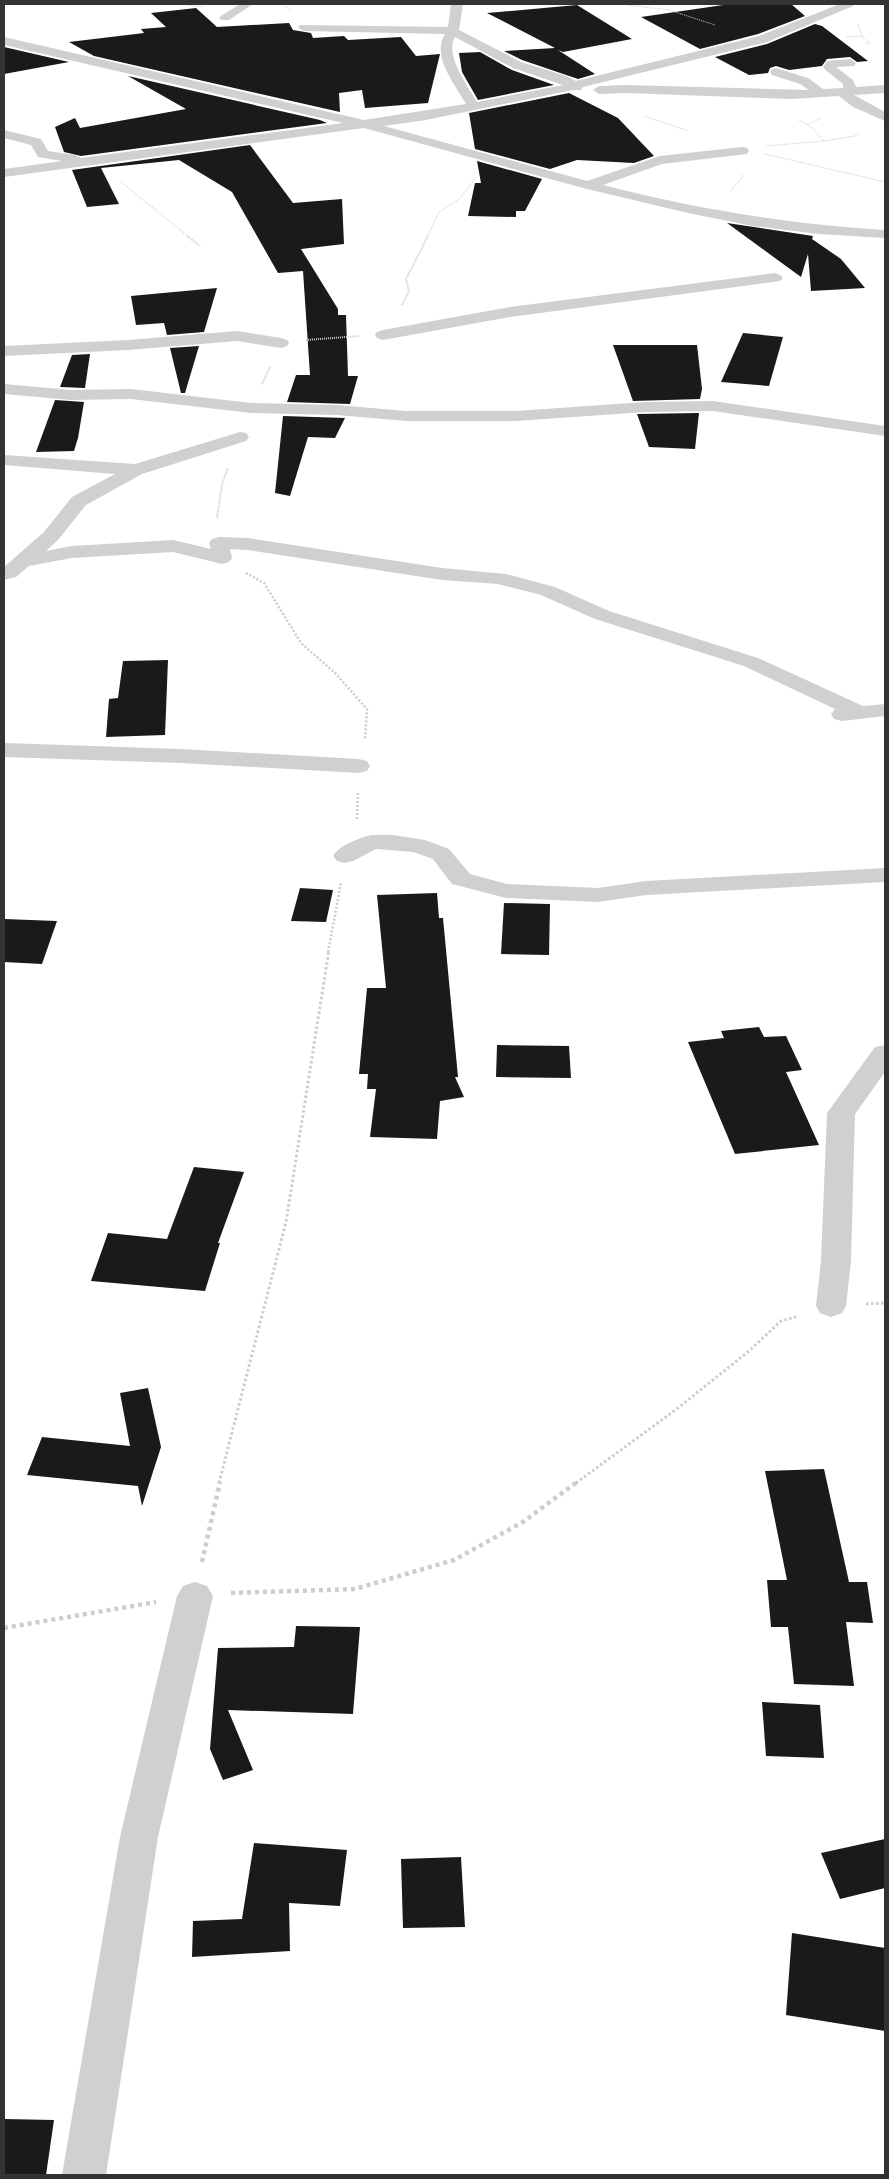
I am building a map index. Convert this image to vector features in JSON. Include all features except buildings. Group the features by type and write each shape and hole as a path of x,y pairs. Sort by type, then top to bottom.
{"street":[{"path":"225,18 247,4"},
{"path":"457,4 453,30 446,42 449,67 455,73 473,106"},
{"path":"4,173 364,125 577,88 763,40 849,4"},
{"path":"304,27 453,30 517,65 577,88 792,95 885,88"},
{"path":"4,41 154,77 264,99 588,185 726,217 835,232 885,234"},
{"path":"846,91 849,83 828,68 831,64 850,63"},
{"path":"776,72 804,81 822,93"},
{"path":"846,91 858,104 885,116"},
{"path":"4,134 36,142 43,154 88,161"},
{"path":"588,185 660,160 739,151"},
{"path":"835,232 877,220"},
{"path":"383,335 510,312 776,278"},
{"path":"4,351 237,336 281,343"},
{"path":"4,389 71,395 131,394 251,408 337,410 406,416 448,415 480,417 644,407 713,406 885,431"},
{"path":"10,571 51,536 79,501 136,470 240,438"},
{"path":"4,460 136,470"},
{"path":"10,571 72,552 173,546 222,558 219,543 248,544 442,574 500,578 548,591 602,615 598,620 653,641 703,656 763,681 787,697 831,714 885,710"},
{"path":"4,750 182,756 359,766"},
{"path":"345,856 372,842 417,845 441,854 460,879 506,891 598,895 646,888 885,875"},
{"path":"831,1306 836,1261 841,1112 885,1053"},
{"path":"84,2175 140,1837 195,1596"}],"path":[{"path":"619,4 669,10 763,40"},
{"path":"640,114 680,129 711,137 739,151 774,156 885,182"},
{"path":"794,118 810,126 824,141"},
{"path":"730,192 742,178 741,163 733,153 765,146 824,141 855,136 865,132"},
{"path":"88,161 100,162 123,185 200,246"},
{"path":"251,408 281,343 383,335 398,324 404,298 409,291 406,279 434,223 436,214 444,207 456,201 481,174 509,164"},
{"path":"195,1596 223,1467 286,1222 320,997 335,922 345,856 358,815 359,766 364,753 367,709 336,674 301,643 264,583 216,553 213,544 222,484 240,438"},
{"path":"4,1628 195,1596 248,1591 355,1588 454,1560 523,1522 678,1408 749,1351 781,1321 831,1306 885,1303"}]}
